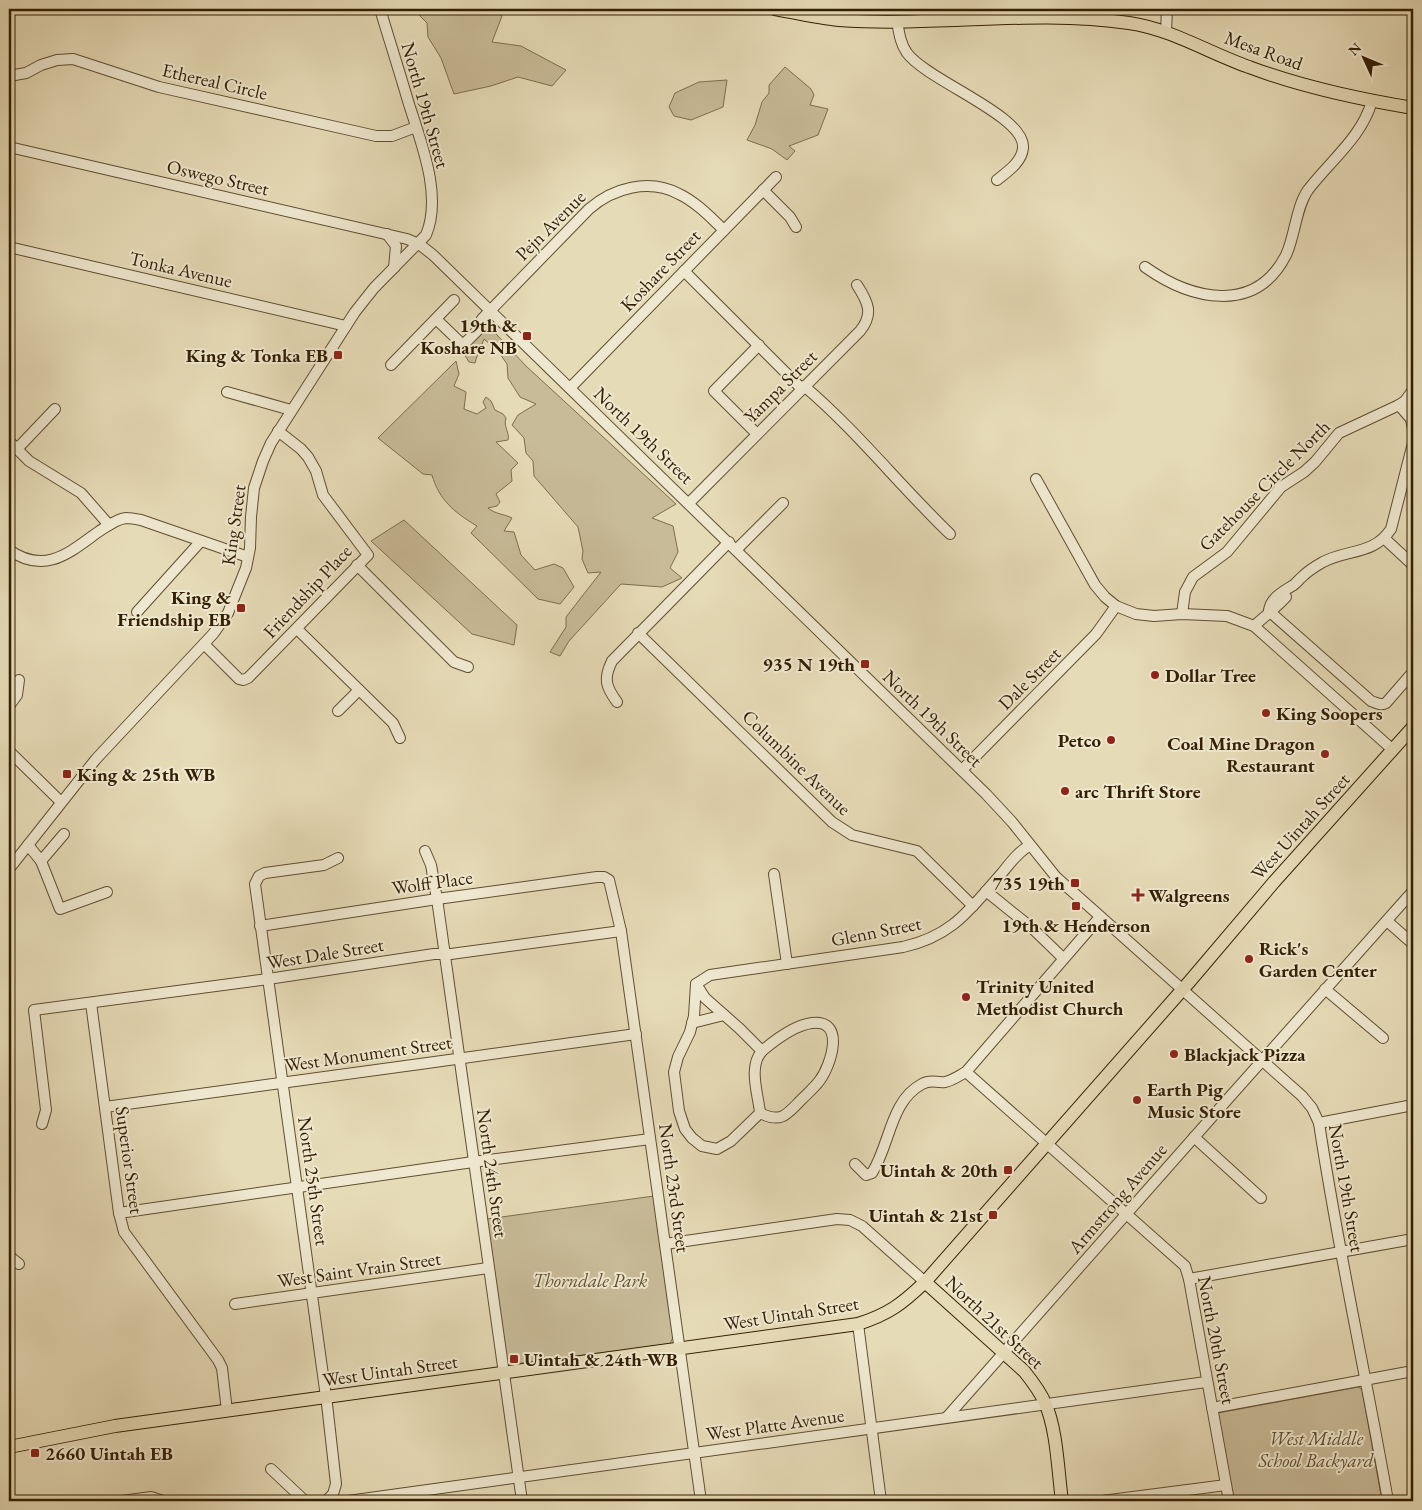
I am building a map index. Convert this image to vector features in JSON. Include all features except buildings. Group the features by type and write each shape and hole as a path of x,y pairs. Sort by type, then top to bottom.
{"main road":[{"name":"Mesa Road","path":"775,9 837,20 1088,20 1128,23 1166,32 1259,71 1325,90 1413,108"},
{"name":"West Uintah Street","path":"9,1447 115,1426 858,1324 886,1314 906,1300 925,1282 1182,990 1274,882 1413,728"},
{"name":"North 21st Street","path":"925,1282 1024,1370 1037,1387 1046,1405 1054,1437 1062,1501"}],"street":[{"name":"North 19th Street","path":"380,9 427,168 432,206 430,226 419,244 433,255 962,770 1003,813 1056,877 1262,1060 1312,1108 1319,1124 1340,1252 1367,1380 1388,1501"},
{"path":"1166,32 1167,9"},
{"path":"897,21 902,45 918,65 932,76 998,115 1018,132 1023,146 1021,156 1016,164 998,180"},
{"name":"Ethereal Circle","path":"9,76 26,73 49,62 72,59 158,87 178,88 376,136 392,136 416,127"},
{"path":"1145,266 1177,284 1214,296 1228,297 1241,294 1263,283 1286,254 1305,196 1356,134 1368,114 1372,101"},
{"name":"Oswego Street","path":"9,147 387,234 419,244"},
{"name":"Koshare Street","path":"570,388 776,177"},
{"name":"Pejn Avenue","path":"436,319 463,346 477,331 482,319 589,209 605,197 624,189 646,186 678,193 702,210 724,230"},
{"path":"763,190 790,216 796,227"},
{"path":"387,234 396,246 394,268"},
{"name":"King Street","path":"9,870 96,759 204,644 228,613 243,577 248,557 254,488 266,452 291,410 363,301 419,244"},
{"name":"Tonka Avenue","path":"9,247 346,326"},
{"path":"684,271 803,387 836,414 910,495 950,534"},
{"name":"Yampa Street","path":"689,503 863,328 867,319 868,306 857,285"},
{"path":"392,365 454,300"},
{"path":"756,434 714,391 759,345"},
{"path":"1413,390 1405,401 1399,405 1411,419 1413,429"},
{"path":"226,392 291,410"},
{"name":"Gatehouse Circle North","path":"1182,614 1185,592 1191,581 1200,571 1227,552 1282,488 1315,462 1339,433 1399,405"},
{"path":"17,449 54,408"},
{"name":"Friendship Place","path":"204,644 239,679 248,678 368,555 323,495 316,471 308,457 278,431"},
{"path":"9,441 29,461 81,493 108,525"},
{"path":"1254,626 1269,611 1276,609 1293,586 1310,570 1325,561 1372,547 1385,539 1391,529 1413,443"},
{"path":"1036,479 1088,574 1105,597 1116,606 1136,614 1154,616 1182,614 1227,616 1254,626 1393,750"},
{"path":"617,702 608,689 607,676 608,668 616,656 638,633 732,546 783,503"},
{"path":"9,550 33,561 42,562 57,559 108,525 120,520 134,519 248,557"},
{"path":"1385,539 1413,565"},
{"path":"137,612 201,541"},
{"path":"357,566 454,662 468,667"},
{"name":"Dale Street","path":"962,770 1096,634 1116,606"},
{"path":"1269,611 1371,700 1382,705 1386,703 1413,672"},
{"path":"297,629 394,723 400,738"},
{"name":"Columbine Avenue","path":"638,633 839,828 852,835 917,851 973,906"},
{"path":"9,706 18,694 19,680"},
{"path":"338,711 359,690"},
{"path":"9,751 61,802"},
{"path":"41,862 64,834"},
{"path":"28,845 41,862 60,909 106,892"},
{"name":"Glenn Street","path":"696,984 710,975 903,947 922,942 949,929 973,906 1017,856 1029,846"},
{"name":"North 24th Street","path":"424,851 431,866 437,899 443,954 522,1501"},
{"name":"North 25th Street","path":"326,1501 333,1494 336,1484 298,1188 255,884 259,876 265,873 324,865 338,858"},
{"path":"774,874 787,964"},
{"name":"Wolff Place","path":"260,926 597,877 609,880"},
{"name":"North 23rd Street","path":"609,880 621,931 701,1501"},
{"path":"986,890 1029,925 1064,958"},
{"name":"Armstrong Avenue","path":"947,1417 1413,891"},
{"path":"855,1164 866,1175 872,1172 896,1113 915,1089 931,1081 948,1081 966,1072 1100,917"},
{"path":"1387,921 1413,944"},
{"name":"West Dale Street","path":"42,1124 46,1110 34,1010 621,931"},
{"path":"696,984 705,998 762,1051"},
{"path":"696,984 689,1036 678,1057 674,1072 681,1118 688,1134 702,1146 717,1149 731,1142 760,1113"},
{"path":"1325,989 1383,1038"},
{"name":"Superior Street","path":"91,1003 119,1213 124,1232 218,1360 222,1368 226,1411"},
{"path":"692,1023 724,1015"},
{"path":"813,1022 825,1026 830,1031 834,1048 823,1076 786,1115 777,1118 768,1117 760,1113 755,1073 757,1058 762,1051 792,1031 813,1022"},
{"name":"West Monument Street","path":"105,1107 636,1034"},
{"name":"North 20th Street","path":"966,1072 1180,1261 1187,1272 1229,1501"},
{"path":"1319,1124 1413,1105"},
{"path":"1194,1137 1261,1198"},
{"path":"119,1213 650,1138"},
{"name":"North 21st Street","path":"665,1244 837,1219 850,1220 862,1226 925,1282"},
{"path":"1189,1280 1413,1239"},
{"path":"9,1256 19,1264"},
{"name":"West Saint Vrain Street","path":"235,1304 488,1268"},
{"path":"858,1324 881,1501"},
{"path":"1212,1408 1413,1371"},
{"name":"West Platte Avenue","path":"348,1501 1206,1382"},
{"path":"271,1469 305,1501"},
{"path":"1102,1501 1226,1485"},
{"path":"122,1501 151,1497 163,1501"}],"green space":[{"path":"413,9 491,9 502,16 492,42 521,46 566,70 552,86 518,77 491,86 454,94 441,58 428,37 427,23"},
{"path":"785,67 811,89 814,95 810,105 828,109 818,135 789,146 795,151 787,160 772,149 747,140 755,125 762,102 769,93 769,85"},
{"path":"727,80 723,107 691,120 674,116 669,107 675,93 699,82"},
{"path":"484,321 526,366 676,504 652,518 673,526 678,552 670,568 682,578 662,587 621,584 569,641 560,656 550,652 566,627 566,617 601,572 588,573 582,559 583,551 578,527 534,476 533,461 526,453 524,438 512,425 518,415 536,404 520,397 508,378 507,364 498,351 484,339 475,363 469,362 463,352 479,334"},
{"path":"456,361 459,374 454,386 466,392 464,409 477,414 486,408 483,402 486,397 491,401 495,410 506,418 505,424 508,434 508,440 496,442 518,463 511,470 512,481 496,494 500,502 497,506 488,508 512,518 504,531 514,532 521,555 535,570 554,564 563,568 574,587 560,604 538,599 471,533 477,526 449,505 439,492 432,475 423,474 378,438"},
{"path":"404,520 517,625 514,645 472,634 371,541"},
{"name":"Thorndale Park","path":"654,1196 673,1337 670,1344 506,1365 487,1219"},
{"name":"West Middle School Backyard","path":"1358,1387 1362,1389 1382,1501 1233,1501 1218,1413"}],"place":[{"name":"19th & Koshare NB","path":"527,336"},
{"name":"King & Tonka EB","path":"338,355"},
{"name":"King & Friendship EB","path":"241,608"},
{"name":"935 N 19th","path":"865,664"},
{"name":"Dollar Tree","path":"1155,675"},
{"name":"King Soopers","path":"1266,713"},
{"name":"Petco","path":"1111,740"},
{"name":"Coal Mine Dragon Restaurant","path":"1325,754"},
{"name":"King & 25th WB","path":"67,774"},
{"name":"arc Thrift Store","path":"1065,791"},
{"name":"735 19th","path":"1075,883"},
{"name":"Walgreens","path":"1138,895"},
{"name":"19th & Henderson","path":"1076,906"},
{"name":"Rick's Garden Center","path":"1249,959"},
{"name":"Trinity United Methodist Church","path":"966,997"},
{"name":"Blackjack Pizza","path":"1174,1054"},
{"name":"Earth Pig Music Store","path":"1137,1100"},
{"name":"Uintah & 20th","path":"1008,1170"},
{"name":"Uintah & 21st","path":"993,1215"},
{"name":"Uintah & 24th WB","path":"514,1359"},
{"name":"2660 Uintah EB","path":"35,1453"}]}
